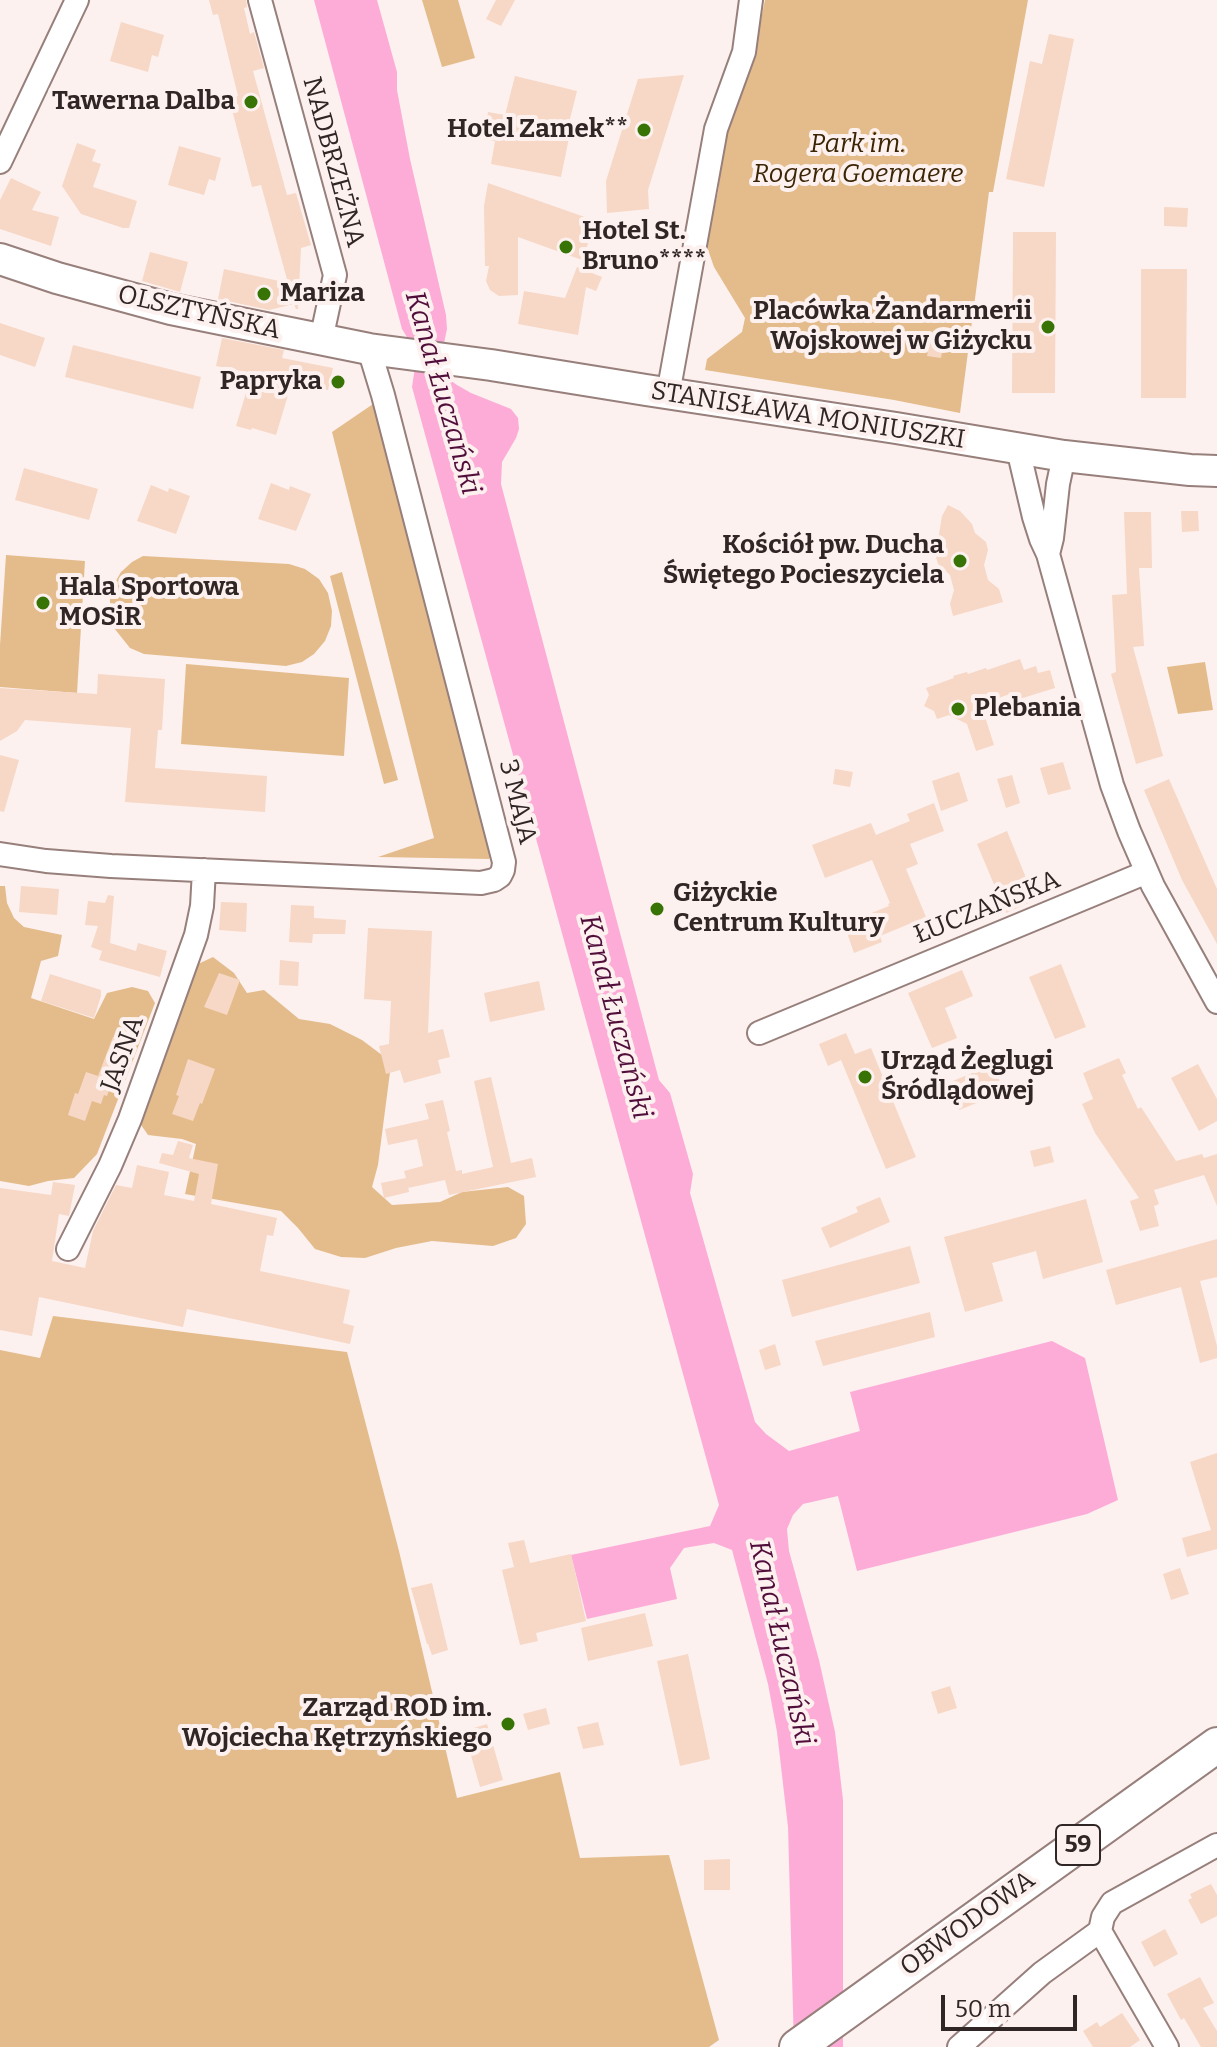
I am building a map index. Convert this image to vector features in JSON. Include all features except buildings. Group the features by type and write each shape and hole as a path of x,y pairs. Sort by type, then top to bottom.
{"main road":[{"name":"OBWODOWA","path":"797,2047 1217,1745"}],"street":[{"path":"0,162 77,0"},
{"name":"NADBRZEŻNA","path":"260,0 335,275 321,340"},
{"path":"668,394 716,129 744,52 751,0"},
{"name":"OLSZTYŃSKA","path":"0,259 171,309 400,355"},
{"name":"3 MAJA","path":"0,854 111,866 481,883 500,876 504,862 369,349"},
{"name":"STANISŁAWA MONIUSZKI","path":"400,355 471,362 1064,456 1217,471"},
{"path":"1018,449 1034,517 1048,554 1112,785 1147,872 1217,1002"},
{"path":"1048,554 1064,456"},
{"name":"JASNA","path":"68,1249 130,1119 191,949 202,906 204,870"},
{"name":"ŁUCZAŃSKA","path":"759,1033 1147,872"},
{"path":"959,2047 1042,1973 1100,1931 1103,1917 1112,1903 1217,1845"},
{"path":"1100,1931 1167,2047"}],"green space":[{"path":"422,0 458,0 475,58 442,67"},
{"name":"Park im. Rogera Goemaere","path":"765,0 1028,0 993,192 989,192 960,413 705,370 707,359 742,332 745,318 714,267 706,244 718,192 726,125 752,62"},
{"path":"376,402 492,853 489,859 378,857 434,838 332,432"},
{"name":"Hala Sportowa MOSiR","path":"6,555 85,561 77,693 0,687"},
{"path":"143,556 289,564 305,569 319,579 328,593 332,611 331,626 325,641 302,662 286,666 144,654 130,648 114,628 110,599 121,572"},
{"path":"342,572 398,780 384,784 330,576"},
{"path":"1205,662 1213,710 1178,714 1167,667"},
{"path":"186,664 349,678 344,756 181,744"},
{"path":"0,886 5,886 7,903 14,918 24,927 62,935 58,956 41,961 31,998 94,1019 107,993 132,987 148,991 155,1003 97,1154 74,1178 29,1186 0,1181"},
{"path":"213,957 234,973 247,993 264,990 299,1019 330,1024 362,1040 382,1055 390,1072 378,1165 372,1187 392,1205 440,1202 462,1192 508,1187 524,1196 526,1224 516,1238 493,1246 432,1241 365,1258 341,1257 315,1249 281,1211 185,1194 196,1144 148,1135 139,1122 198,964"},
{"path":"53,1316 347,1352 399,1551 457,1798 560,1772 580,1858 669,1855 719,2040 709,2047 0,2047 0,1350 40,1358"}],"water":[{"name":"Kanał Łuczański","path":"314,0 377,0 397,72 397,90 410,159 446,315 443,348 445,371 457,385 511,409 518,418 516,438 502,462 501,484 659,1080 670,1093 693,1174 690,1193 755,1422 789,1451 860,1431 850,1392 1052,1341 1085,1358 1118,1500 1087,1514 857,1571 838,1496 803,1504 793,1515 787,1529 789,1551 835,1732 843,1800 843,2047 794,2047 788,1827 777,1732 768,1684 732,1550 714,1543 684,1548 670,1568 677,1599 587,1619 571,1555 710,1526 719,1505 412,387 415,367 410,342 402,329"}],"place":[{"name":"Tawerna Dalba","path":"251,102"},
{"name":"Hotel Zamek**","path":"644,130"},
{"name":"Hotel St. Bruno****","path":"566,247"},
{"name":"Mariza","path":"264,294"},
{"name":"Placówka Żandarmerii Wojskowej w Giżycku","path":"1048,327"},
{"name":"Papryka","path":"338,382"},
{"name":"Kościół pw. Ducha Świętego Pocieszyciela","path":"960,561"},
{"name":"Hala Sportowa MOSiR","path":"43,603"},
{"name":"Plebania","path":"958,709"},
{"name":"Giżyckie Centrum Kultury","path":"657,909"},
{"name":"Urząd Żeglugi Śródlądowej","path":"865,1077"},
{"name":"Zarząd ROD im. Wojciecha Kętrzyńskiego","path":"508,1724"}]}
